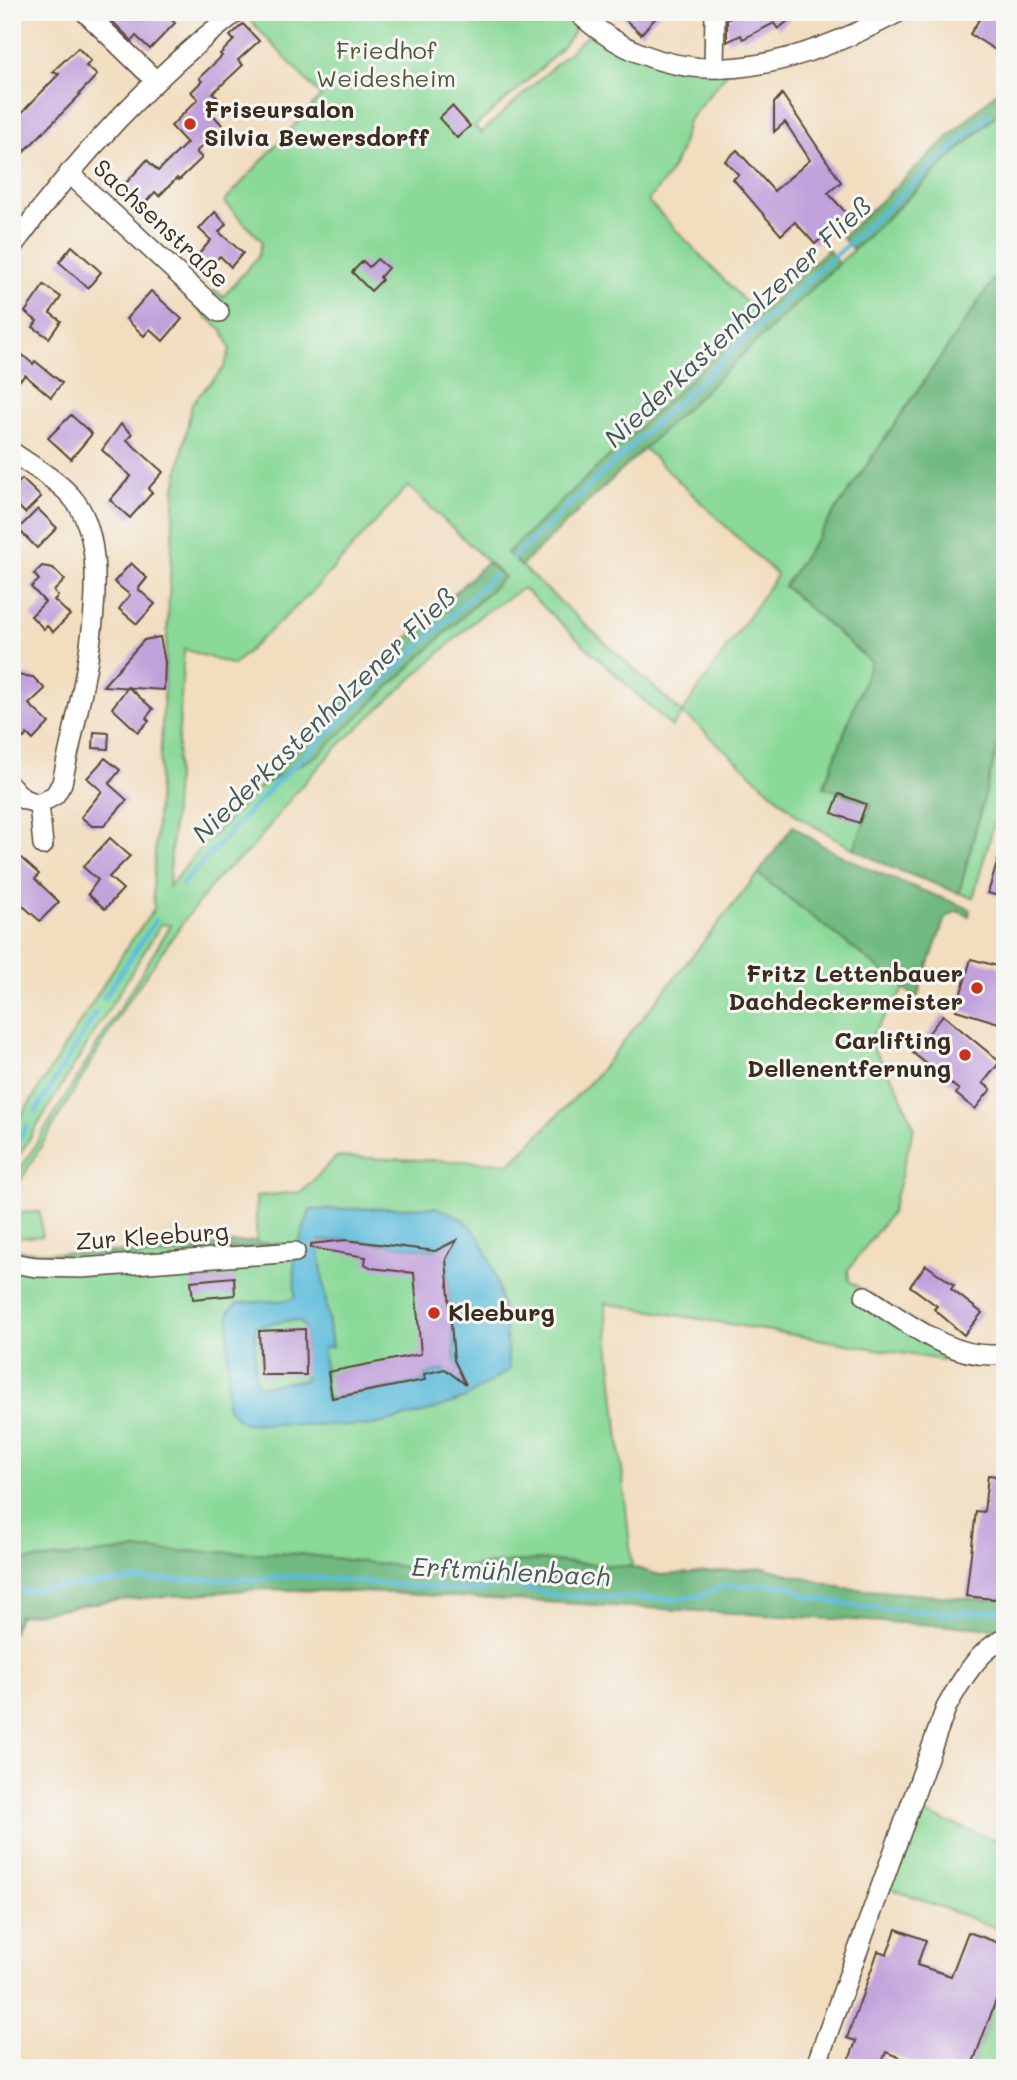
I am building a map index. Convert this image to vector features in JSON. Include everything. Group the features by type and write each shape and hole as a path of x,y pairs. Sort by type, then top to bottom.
{"street":[{"path":"85,12 156,81"},
{"path":"12,247 99,139 156,81 236,12"},
{"path":"577,12 617,43 645,56 669,63 714,67 751,66 802,55 844,40 899,12"},
{"path":"714,67 715,12"},
{"name":"Sachsenstraße","path":"69,173 219,312"},
{"path":"12,787 23,799 38,804 55,795 62,783 89,648 96,569 90,531 76,503 57,484 13,454"},
{"path":"38,804 43,845"},
{"name":"Zur Kleeburg","path":"12,1263 36,1267 82,1268 295,1252"},
{"path":"865,1296 949,1346 977,1356 1004,1351"},
{"path":"815,2068 946,1708 973,1666 998,1641 1005,1639"}],"green space":[{"name":"Friedhof Weidesheim","path":"257,12 567,12 576,24 563,46 475,126 481,133 589,34 727,73 688,121 680,152 668,176 648,201 758,315 507,553 682,713 777,575 644,448 1005,106 1005,263 784,586 871,662 824,786 871,804 854,849 799,817 694,722 682,714 672,727 523,588 480,616 336,748 295,793 252,848 220,875 126,1004 12,1195 12,1183 171,925 161,924 12,1167 12,1131 127,947 154,909 175,489 192,403 224,368 230,349 223,331 195,307 212,298 215,290 223,297 258,257 262,241 224,202 321,96 249,19","holes":["408,486 504,577 318,754 259,787 196,853 169,887 184,649 233,665 314,590"]},
{"path":"1005,84 1005,106 853,250 842,237"},
{"path":"828,249 838,264 521,566 507,553"},
{"path":"1005,263 1005,718 959,893 890,867 854,849 871,804 824,787 871,662 784,586"},
{"path":"487,562 504,577 318,755 259,787 345,698"},
{"path":"1005,718 1005,785 973,898 959,893"},
{"path":"793,826 856,863 970,909 969,916 957,911 945,918 917,998 758,874"},
{"path":"758,874 905,988 868,1040 896,1084 914,1127 891,1213 848,1270 849,1281 977,1366 605,1303 632,1567 537,1560 430,1570 299,1554 135,1550 12,1564 12,1266 283,1244 256,1243 256,1196 302,1192 336,1157 511,1163 595,1077"},
{"path":"40,1212 42,1236 12,1238 12,1213"},
{"path":"255,1241 283,1244 86,1262 12,1259 12,1250 103,1253"},
{"path":"135,1550 299,1554 430,1570 537,1560 632,1567 660,1575 765,1568 843,1588 987,1600 1005,1597 1005,1629 390,1593 260,1589 107,1601 19,1616 12,1634 13,1562"},
{"path":"919,1812 1005,1843 1005,1931 889,1888"},
{"path":"1005,1976 1005,2068 971,2068"}],"water":[{"path":"435,1207 461,1218 474,1231 492,1267 503,1310 509,1370 463,1399 423,1413 369,1426 245,1423 234,1416 227,1405 229,1311 237,1303 290,1300 295,1297 294,1258 310,1210","holes":["346,1240 438,1251 445,1247 449,1254 446,1257 455,1364 458,1369 454,1374 448,1369 424,1374 425,1380 326,1399 323,1348 332,1347 320,1241","293,1320 301,1322 305,1329 305,1380 260,1386 255,1380 255,1326"]}],"building":[{"path":"103,12 163,12 175,23 150,49 136,36 132,41"},
{"path":"617,12 661,12 641,34"},
{"path":"730,12 799,12 778,29 774,23 743,39 741,35 727,42 727,20 732,17"},
{"path":"984,12 1005,12 1005,20 996,34 1005,40 1005,56 970,34"},
{"path":"243,24 259,41 238,60 243,65 213,93 218,98 208,109 223,126 196,152 202,158 159,196 155,192 144,204 124,185 147,160 158,171 187,143 171,126 198,99 191,92 202,81 199,78 222,56 220,54 234,40 230,36"},
{"path":"78,48 91,61 86,66 97,75 12,164 12,123 59,74 52,72"},
{"path":"782,94 841,182 828,193 848,215 815,244 795,222 781,235 733,179 739,175 725,161 737,150 774,191 810,160 785,122 774,132 774,103"},
{"path":"452,106 470,126 457,138 439,118"},
{"path":"215,212 226,224 219,232 243,253 231,267 220,256 210,267 197,256 211,240 199,229"},
{"path":"72,246 101,272 88,288 59,262"},
{"path":"377,259 388,268 380,277 382,280 371,291 352,272 363,261 369,267"},
{"path":"44,285 61,297 50,313 61,321 49,338 33,327 37,321 25,312"},
{"path":"151,291 182,319 163,341 150,329 144,336 126,319"},
{"path":"12,346 62,383 51,397 25,375 12,388"},
{"path":"71,415 92,434 71,459 48,438"},
{"path":"121,424 132,434 127,440 163,472 148,489 152,493 130,518 110,500 131,476 102,450"},
{"path":"22,479 41,497 25,513 12,500 12,489"},
{"path":"38,509 57,528 37,548 18,529"},
{"path":"131,563 147,578 138,589 155,604 137,624 119,609 130,595 114,582"},
{"path":"42,566 53,568 65,580 54,591 58,596 54,600 70,615 53,632 47,626 44,629 31,616 45,602 31,587 39,580 34,574"},
{"path":"160,637 165,662 164,690 103,686 144,640"},
{"path":"19,675 33,677 45,689 29,704 49,723 33,740 27,734 24,738 12,727 12,681"},
{"path":"128,687 153,709 146,718 149,721 138,732 112,708"},
{"path":"94,732 109,733 108,749 93,748"},
{"path":"105,758 120,770 109,784 127,800 104,826 92,826 81,817 102,791 87,778"},
{"path":"839,794 866,804 859,823 832,813"},
{"path":"110,838 130,856 109,877 123,889 105,909 88,894 98,880 83,867"},
{"path":"12,850 39,874 35,879 59,902 40,921 23,906 12,918"},
{"path":"1001,850 1005,850 1005,898 988,893"},
{"name":"Fritz Lettenbauer Dachdeckermeister","path":"971,959 1005,968 1005,1025 956,1010"},
{"path":"943,1015 1000,1062 983,1083 991,1089 975,1109 956,1094 959,1090 913,1053"},
{"name":"Kleeburg","path":"346,1240 435,1251 457,1240 446,1259 454,1360 466,1385 445,1369 424,1374 425,1380 332,1398 328,1372 421,1354 414,1273 372,1268 365,1264 366,1257 311,1248 311,1244"},
{"path":"926,1265 954,1285 951,1289 982,1313 964,1335 934,1309 937,1306 910,1286"},
{"path":"234,1277 235,1295 193,1299 191,1281"},
{"path":"305,1329 306,1375 261,1375 259,1331"},
{"path":"988,1475 1005,1477 1005,1597 993,1599 966,1596 976,1511 984,1512"},
{"path":"896,1929 926,1940 917,1965 951,1976 968,1932 1005,1945 1005,1976 971,2068 918,2068 919,2065 886,2052 880,2068 846,2068 856,2041 847,2038 878,1951 887,1954"}],"waterway":[{"name":"Niederkastenholzener Fließ","path":"513,558 765,320 989,115"},
{"name":"Niederkastenholzener Fließ","path":"182,884 273,786 494,575"},
{"name":"Niederkastenholzener Fließ","path":"104,998 156,920"},
{"name":"Niederkastenholzener Fließ","path":"36,1111 96,1013"},
{"name":"Niederkastenholzener Fließ","path":"12,1150 27,1126"},
{"name":"Erftmühlenbach","path":"12,1592 135,1580 297,1576 446,1589 475,1590 509,1585 558,1595 678,1599 698,1596 724,1586 777,1585 791,1586 803,1595 864,1607 955,1614 1005,1610"}],"place":[{"name":"Friseursalon Silvia Bewersdorff","path":"190,124"},
{"name":"Fritz Lettenbauer Dachdeckermeister","path":"977,988"},
{"name":"Carlifting Dellenentfernung","path":"965,1055"},
{"name":"Kleeburg","path":"434,1313"}]}
